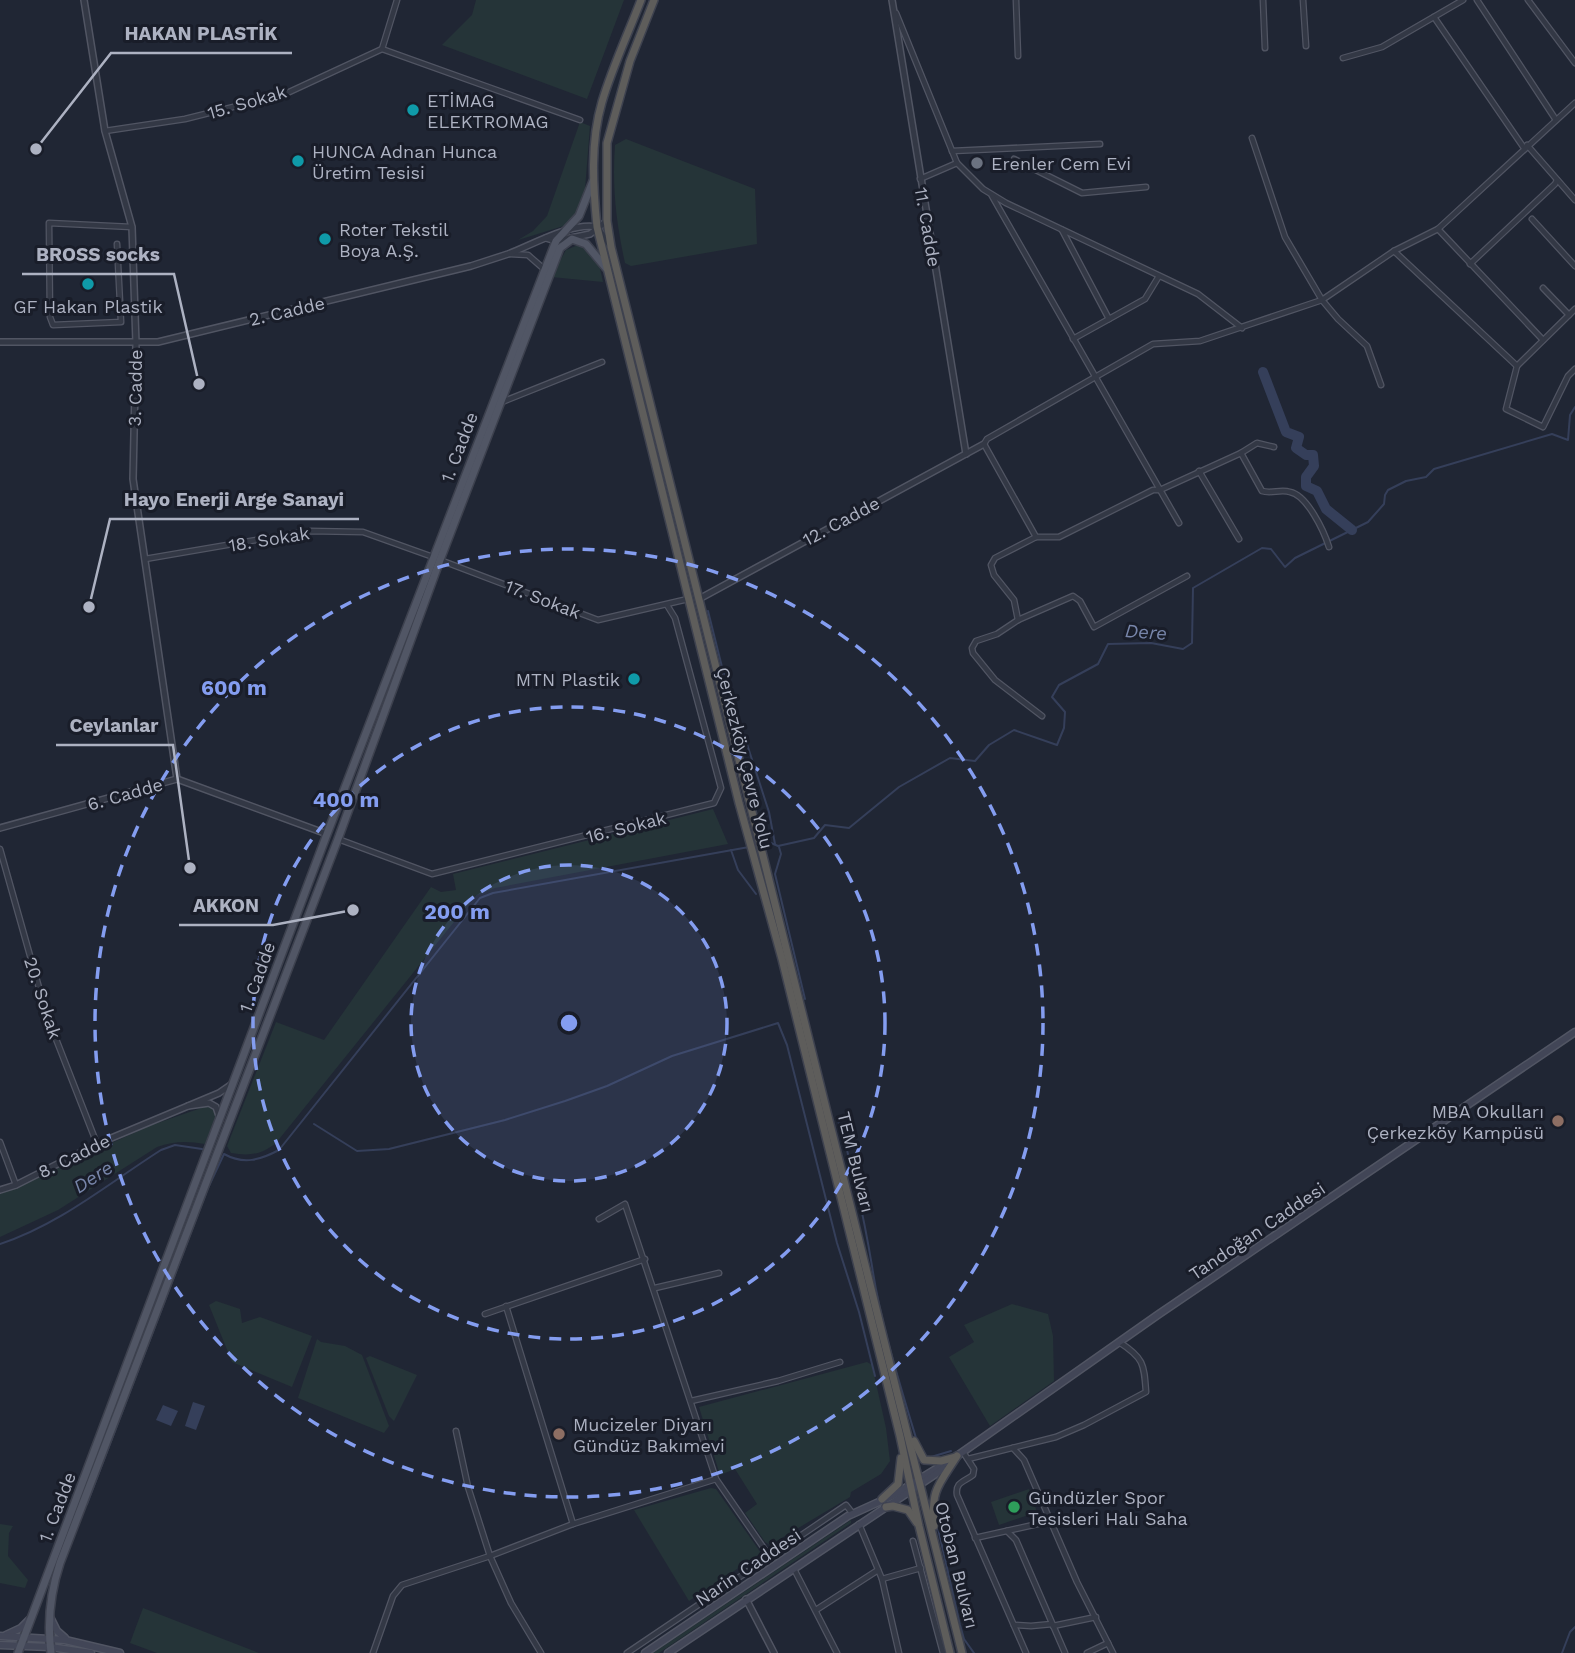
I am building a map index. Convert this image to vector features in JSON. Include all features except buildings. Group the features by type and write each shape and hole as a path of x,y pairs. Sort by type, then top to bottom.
{"highway":[{"name":"Çerkezköy Çevre Yolu","path":"641,0 602,103 595,139 593,181 597,227 742,817 782,959 900,1436"},
{"name":"Çerkezköy Çevre Yolu","path":"654,0 630,61 607,143 607,221 611,247 762,852"},
{"name":"TEM Bulvarı","path":"762,852 920,1482"},
{"path":"905,1420 924,1460 941,1461 960,1454"},
{"path":"900,1436 912,1488"},
{"path":"900,1436 902,1464 898,1484 884,1503 908,1510 919,1526"},
{"path":"937,1556 932,1503 934,1493 960,1454"},
{"name":"Otoban Bulvarı","path":"920,1482 962,1653"},
{"name":"Otoban Bulvarı","path":"912,1488 950,1653"}],"main road":[{"path":"558,245 579,216 593,181"},
{"path":"558,245 572,239 586,244 606,268"},
{"name":"1. Cadde","path":"50,1646 52,1585 338,839 437,558 545,270 558,245"},
{"name":"1. Cadde","path":"20,1649 327,834 501,402 558,245"},
{"name":"Tandoğan Caddesi","path":"884,1503 912,1488 1119,1342 1575,1032"},
{"name":"Narin Caddesi","path":"645,1653 853,1514 868,1506 884,1503"},
{"name":"Narin Caddesi","path":"668,1653 794,1569 884,1503"},
{"path":"49,1614 57,1631 70,1642"},
{"path":"1,1636 21,1628 32,1616"},
{"path":"1,1636 24,1637 50,1646 91,1653"},
{"path":"0,1645 20,1649 70,1642 120,1653"},
{"path":"64,1653 74,1651"}],"street":[{"name":"3. Cadde","path":"84,0 105,131 131,227 136,343 133,479 177,779"},
{"path":"397,0 382,50 580,120"},
{"name":"11. Cadde","path":"892,0 965,454"},
{"path":"1016,0 1018,56"},
{"path":"1263,0 1265,48"},
{"path":"1303,0 1306,46"},
{"path":"1343,58 1382,47 1463,0"},
{"path":"1477,0 1556,120"},
{"path":"1528,0 1575,63"},
{"path":"894,9 957,163 992,195 1198,294 1242,328"},
{"path":"1434,17 1525,147 1575,200"},
{"name":"15. Sokak","path":"105,131 186,119 285,93 382,50"},
{"path":"1036,537 984,444 987,439 1153,344 1200,341 1322,300 1394,251 1438,229 1575,103"},
{"path":"1252,138 1285,237 1322,300 1367,346 1381,386"},
{"path":"952,151 1100,144"},
{"path":"1014,159 1082,193 1146,187"},
{"path":"920,179 957,163"},
{"path":"1471,264 1557,180"},
{"path":"992,195 1179,523"},
{"path":"1532,219 1575,266"},
{"path":"572,239 593,234 597,227 607,221"},
{"path":"117,244 121,322 53,326 50,317 49,223 131,227"},
{"name":"2. Cadde","path":"0,342 158,342 392,286 509,254 566,231 589,225 597,227"},
{"path":"597,227 611,247"},
{"path":"1438,229 1543,340"},
{"path":"1061,230 1109,319"},
{"path":"546,238 558,245"},
{"path":"1394,251 1517,366"},
{"path":"509,254 528,255 545,270"},
{"path":"1073,339 1145,299 1159,276"},
{"path":"1543,288 1569,314"},
{"path":"1575,309 1517,366 1506,409 1543,427 1568,376 1575,369"},
{"path":"501,402 602,362"},
{"path":"1018,620 1014,600 994,575 991,565 995,558 1036,537 1059,537 1153,489 1160,490 1257,443 1274,447"},
{"name":"12. Cadde","path":"699,598 984,444"},
{"path":"1241,453 1262,491 1295,493 1309,507 1329,547"},
{"path":"1199,471 1239,539"},
{"name":"18. Sokak","path":"145,559 309,531 363,532 437,558"},
{"name":"17. Sokak","path":"437,558 598,620 688,599"},
{"path":"1042,716 995,680 973,653 972,648 976,641 997,634 1018,620 1073,596 1080,601 1094,627 1187,576"},
{"name":"16. Sokak","path":"338,839 432,874 714,803 721,788 675,618 667,605"},
{"name":"6. Cadde","path":"0,828 177,779 327,834"},
{"name":"20. Sokak","path":"0,849 47,1016 97,1144"},
{"name":"8. Cadde","path":"0,1191 97,1144 219,1093 234,1083"},
{"path":"188,1106 209,1103 216,1107 220,1119"},
{"path":"0,1142 16,1185"},
{"path":"599,1219 625,1204 716,1479 770,1557"},
{"path":"485,1314 645,1259"},
{"path":"655,1288 719,1273"},
{"path":"506,1306 573,1524"},
{"path":"968,1459 1056,1437 1146,1392 1144,1365 1137,1353 1119,1342"},
{"path":"691,1401 778,1381 840,1362"},
{"path":"456,1431 468,1487 490,1556 511,1603 541,1653"},
{"path":"1013,1448 1024,1460 1077,1582 1113,1653"},
{"path":"960,1454 968,1459 974,1469 972,1475 956,1488 964,1514 1026,1653"},
{"path":"373,1653 393,1595 402,1585 490,1556 573,1524 716,1479"},
{"path":"627,1653 846,1505 860,1523 883,1579 899,1653"},
{"path":"975,1538 1051,1521"},
{"path":"1007,1531 1020,1549 1065,1653"},
{"path":"913,1541 943,1653"},
{"path":"883,1579 921,1568"},
{"path":"794,1569 837,1653"},
{"path":"816,1610 878,1570"},
{"path":"746,1599 774,1653"},
{"path":"1014,1625 1053,1625 1096,1617"},
{"path":"1087,1653 1108,1643"}],"shaded area":[{"path":"476,0 624,0 587,99 442,45 472,15"},
{"path":"580,122 590,126 584,202 570,224 518,240 533,231 547,216"},
{"path":"626,139 755,189 757,244 631,266 625,263 617,219 614,175 615,145"},
{"path":"578,245 593,254 599,264 603,282 551,277 566,250"},
{"path":"713,809 728,844 495,888 475,896 276,1143 255,1154 231,1153 227,1146 276,1022 324,1040 431,887 441,892 456,890 453,874"},
{"path":"207,1106 212,1108 216,1116 205,1144 181,1142 157,1147 58,1210 0,1237 0,1194 149,1126"},
{"path":"216,1301 240,1309 242,1323 260,1317 312,1336 292,1387 232,1362 209,1305"},
{"path":"1012,1304 1048,1314 1053,1336 1054,1381 990,1426 949,1357 974,1342 964,1325"},
{"path":"317,1339 345,1346 362,1355 389,1426 384,1433 298,1398"},
{"path":"370,1356 417,1375 394,1421 389,1416 366,1358"},
{"path":"867,1362 872,1365 886,1428 890,1461 881,1474 851,1492 850,1497 770,1545 745,1513 757,1504 735,1469 720,1475 699,1407"},
{"path":"711,1488 716,1489 761,1553 689,1601 634,1510"},
{"name":"Gündüzler Spor Tesisleri Halı Saha","path":"1029,1489 1037,1512 999,1525 991,1502"},
{"path":"851,1520 851,1523 659,1653 653,1653"},
{"path":"0,1524 13,1526 9,1533 8,1556 28,1580 25,1588 0,1583"},
{"path":"143,1608 259,1653 157,1653 130,1643"}],"water":[{"path":"193,1402 205,1406 196,1430 185,1426"},
{"path":"163,1405 178,1411 171,1426 156,1420"}],"waterway":[{"path":"1263,372 1286,432 1299,437 1296,448 1306,455 1313,455 1314,466 1306,477 1306,486 1317,491 1326,509 1352,530"},
{"name":"Dere","path":"762,845 771,843 778,846 814,838 825,825 849,828 899,787 950,758 975,761 989,745 1014,730 1057,745 1064,728 1065,712 1052,697 1059,685 1098,664 1108,644 1151,643 1183,649 1192,643 1193,588 1262,548 1271,549 1285,567 1295,558 1368,522 1384,504 1388,490 1406,481 1426,477 1434,469 1552,434 1568,440 1570,415 1575,407"},
{"path":"708,611 722,667 769,812 775,844"},
{"path":"87,1504 208,1188 224,1154 252,1160 279,1150 480,898 493,893 749,847"},
{"path":"779,847 781,854 775,874 805,999"},
{"path":"731,850 738,870 756,894"},
{"path":"314,1124 357,1151 389,1149 505,1120 565,1101 607,1086 672,1056 778,1023 787,1045 837,1243 859,1312 875,1376"},
{"path":"838,1120 858,1193 885,1331 916,1438"},
{"name":"Dere","path":"0,1244 63,1215 161,1150 175,1145 202,1149"},
{"path":"931,1457 951,1451"},
{"path":"937,1524 964,1639 974,1653"},
{"path":"1562,1653 1570,1632 1575,1627"}],"place":[{"name":"ETİMAG ELEKTROMAG","path":"413,110"},
{"name":"HAKAN PLASTİK","path":"36,149"},
{"name":"HUNCA Adnan Hunca Üretim Tesisi","path":"298,161"},
{"name":"Erenler Cem Evi","path":"977,163"},
{"name":"Roter Tekstil Boya A.Ş.","path":"325,239"},
{"name":"GF Hakan Plastik","path":"88,284"},
{"name":"BROSS socks","path":"199,384"},
{"name":"Hayo Enerji Arge Sanayi","path":"89,607"},
{"name":"MTN Plastik","path":"634,679"},
{"name":"Ceylanlar","path":"190,868"},
{"name":"AKKON","path":"353,910"},
{"name":"MBA Okulları Çerkezköy Kampüsü","path":"1558,1121"},
{"name":"Mucizeler Diyarı Gündüz Bakımevi","path":"559,1434"},
{"name":"Gündüzler Spor Tesisleri Halı Saha","path":"1014,1507"}]}
